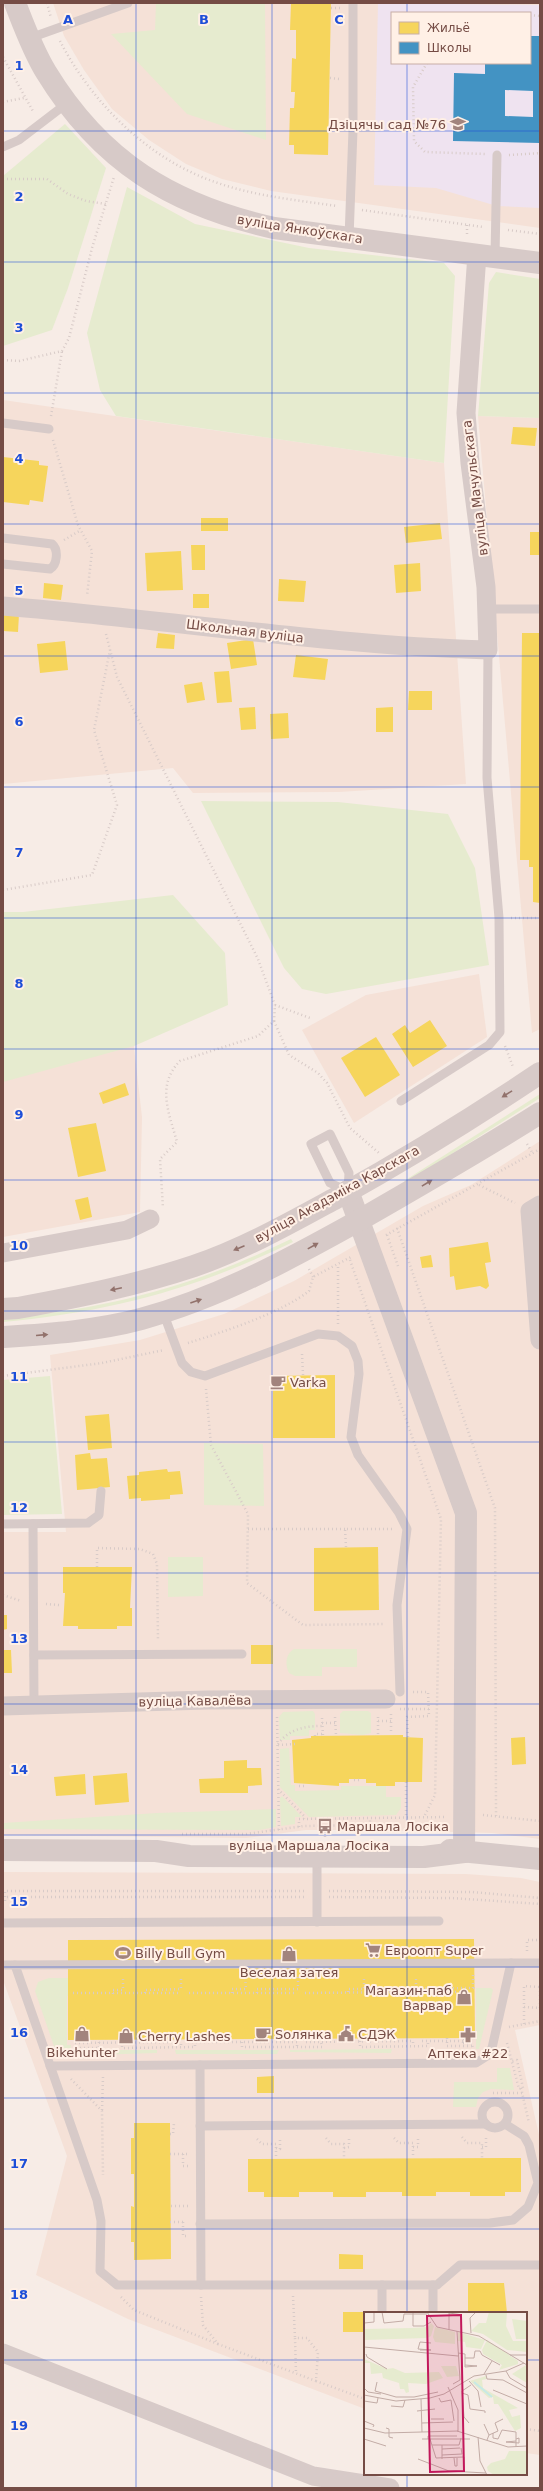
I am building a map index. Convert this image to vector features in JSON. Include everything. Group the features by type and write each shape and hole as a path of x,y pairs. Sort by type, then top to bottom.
{"main road":[{"name":"вуліца Янкоўскага","path":"15,3 45,71 66,104 88,132 120,160 158,186 232,219 274,228 540,263"},
{"name":"вуліца Акадэміка Карскага","path":"3,1309 18,1308 123,1287 196,1265 243,1246 289,1224 388,1169 540,1073"},
{"path":"3,1337 99,1328 163,1312 209,1297 251,1277 404,1196 540,1113"},
{"path":"348,1191 360,1220 466,1513 464,1852"},
{"name":"вуліца Маршала Лосіка","path":"3,1850 156,1851 188,1844 322,1842 425,1846 464,1852 540,1859"}],"street":[{"name":"вуліца Мачульскага","path":"486,255 466,413 488,609 488,650"},
{"name":"Школьная вуліца","path":"3,606 93,613 364,644 488,650"},
{"path":"535,1208 540,1340"},
{"path":"3,1253 128,1230 150,1219"},
{"name":"вуліца Кавалёва","path":"3,1706 207,1700 395,1700"},
{"path":"3,2353 313,2476 390,2488"}],"lane":[{"path":"30,38 128,3"},
{"path":"349,238 351,209 353,3"},
{"path":"3,147 19,140 66,104"},
{"path":"486,255 496,229 497,155"},
{"path":"3,423 49,429"},
{"path":"3,538 55,546 55,563 50,569 3,564"},
{"path":"488,609 540,609"},
{"path":"401,1101 489,1045 500,1032 499,918 487,778 488,650"},
{"path":"330,1134 349,1173 348,1191 330,1183 311,1144 330,1134"},
{"path":"163,1312 182,1363 191,1372 205,1376 318,1334 338,1336 352,1346 358,1361 358,1389 351,1437 358,1455 399,1513 407,1529 397,1605 398,1624 395,1700"},
{"path":"3,1524 79,1524 95,1520 101,1510 101,1491"},
{"path":"32,1524 34,1705"},
{"path":"34,1655 242,1654"},
{"path":"317,1922 317,1894 322,1842"},
{"path":"3,1923 439,1921"},
{"path":"3,1965 540,1963"},
{"path":"50,2066 476,2063 487,2056 492,2048 511,1964"},
{"path":"15,1965 99,2207 100,2271 118,2285 438,2285 460,2265 540,2266"},
{"path":"200,2065 201,2285"},
{"path":"486,2124 482,2117 484,2109 488,2104 496,2102 504,2105 508,2110 506,2124"},
{"path":"200,2126 486,2124 495,2128 506,2124"},
{"path":"200,2224 490,2223 512,2220 528,2207 538,2183 529,2145 524,2136 506,2124"},
{"path":"382,2285 382,2312"},
{"path":"432,2285 433,2312"}],"path":[{"path":"54,30 72,64 108,111 141,140 176,164 214,182 255,194 351,209 540,234"},
{"path":"3,57 24,98 41,123"},
{"path":"426,64 413,88 414,141 425,152 497,155 540,153"},
{"path":"3,102 24,98"},
{"path":"120,160 92,248 69,338 62,351 49,429 81,530 90,546 92,556 93,613 111,648 117,677 258,959 275,1004 274,1021 289,1055 318,1073 327,1083 350,1128 381,1155"},
{"path":"3,180 47,179 68,194 86,201 106,204"},
{"path":"3,360 19,361 62,351"},
{"path":"55,546 81,530"},
{"path":"3,890 92,875 117,805 94,730 111,648"},
{"path":"499,918 540,918"},
{"path":"275,1004 310,1018"},
{"path":"150,1219 163,1211 160,1159 177,1142 168,1107 166,1086 171,1070 180,1061 258,1036 274,1021"},
{"path":"500,1032 515,1071"},
{"path":"535,1208 478,1184 540,1149"},
{"path":"338,1264 338,1336"},
{"path":"302,1340 303,1375"},
{"path":"205,1376 211,1445 248,1514 247,1583 303,1625 398,1624"},
{"path":"248,1528 407,1529"},
{"path":"345,1529 346,1547"},
{"path":"97,1567 97,1548 140,1549 153,1554 157,1564 158,1642"},
{"path":"395,1700 428,1692 429,1716 407,1717 408,1737"},
{"path":"395,1700 429,1709"},
{"path":"277,1709 279,1830"},
{"path":"378,1736 378,1722 391,1721 391,1734"},
{"path":"322,1723 336,1723 336,1734"},
{"path":"278,1744 288,1734 306,1727 322,1726 322,1735 315,1734 315,1736"},
{"path":"278,1744 296,1744"},
{"path":"354,1780 359,1780"},
{"path":"406,1782 406,1818"},
{"path":"299,1786 306,1786"},
{"path":"278,1788 304,1816 304,1819"},
{"path":"299,1827 299,1819 424,1817"},
{"path":"304,1826 322,1842 370,1825 370,1819"},
{"path":"540,1898 472,1892 317,1894 4,1898 4,1891 317,1894 452,1898 540,1904"},
{"path":"527,1963 527,1940 540,1940"},
{"path":"232,1993 232,1989 246,1989 245,1974"},
{"path":"257,1993 257,1989 298,1989 298,1974"},
{"path":"348,1992 348,1989 364,1989 364,1974"},
{"path":"416,1974 416,1988"},
{"path":"376,1992 376,1989 473,1988 472,1974"},
{"path":"113,1994 112,1990 124,1990 123,1975"},
{"path":"145,1993 145,1990 181,1989 181,1975"},
{"path":"524,2007 540,2008 540,1988 524,1986 524,2007 524,2024"},
{"path":"442,1988 442,1993"},
{"path":"305,1993 326,1994 348,1992 408,1992"},
{"path":"423,1992 469,1992"},
{"path":"73,1994 178,1993"},
{"path":"189,1993 295,1993"},
{"path":"507,2028 540,2021"},
{"path":"422,2041 463,2041 472,2039"},
{"path":"188,2042 242,2042 273,2040 297,2042 297,2047"},
{"path":"306,2042 331,2040 389,2040 413,2041 413,2046"},
{"path":"447,2040 447,2046 472,2046"},
{"path":"75,2043 99,2041 181,2042 181,2048"},
{"path":"82,2048 99,2048 99,2041"},
{"path":"360,2041 360,2046 428,2046 428,2041"},
{"path":"463,2041 463,2043 469,2043"},
{"path":"507,2041 519,2089 521,2088"},
{"path":"122,2042 122,2048 181,2048 195,2047 195,2042"},
{"path":"242,2042 242,2047 322,2047 321,2042"},
{"path":"512,2061 517,2060 523,2088 521,2088 530,2127"},
{"path":"68,2066 68,2077 102,2111"},
{"path":"103,2066 103,2180"},
{"path":"493,2093 522,2093"},
{"path":"170,2134 174,2134 174,2123"},
{"path":"482,2147 486,2147 486,2135"},
{"path":"255,2136 262,2144 276,2144 276,2159"},
{"path":"324,2136 331,2144 344,2144 344,2159"},
{"path":"344,2148 349,2147 349,2136"},
{"path":"393,2136 399,2143 413,2143 413,2158"},
{"path":"413,2147 418,2147 418,2136"},
{"path":"461,2136 467,2143 482,2143 482,2158"},
{"path":"276,2148 280,2148 280,2144"},
{"path":"170,2154 183,2154 183,2164"},
{"path":"170,2206 191,2206"},
{"path":"170,2222 183,2222 183,2233"},
{"path":"201,2285 203,2325 218,2344"},
{"path":"293,2285 296,2373"},
{"path":"118,2295 134,2310 218,2344 364,2399"},
{"path":"295,2338 307,2338 318,2352 316,2381"},
{"path":"527,2429 540,2431"}],"shaded area":[{"path":"53,3 540,3 540,228 271,191 222,179 186,164 149,140 112,109 84,70 64,36"},
{"name":"Дзіцячы сад №76","path":"378,3 540,5 540,208 497,206 436,188 374,185"},
{"path":"3,400 444,463 466,784 339,792 193,793 173,768 3,784"},
{"path":"478,416 540,418 540,1029 532,1033"},
{"path":"479,974 487,1037 354,1123 302,1030 366,995"},
{"path":"131,1021 142,1117 140,1212 3,1237 3,1039"},
{"path":"540,1141 540,1839 492,1833 373,1830 306,1830 246,1838 3,1835 3,1532 66,1532 50,1355 140,1340 224,1314 294,1281 423,1206 471,1185"},
{"path":"3,1872 466,1874 521,1878 540,1882 540,2025 515,2030 540,2139 540,2455 527,2453 527,2312 364,2312 364,2409 128,2319 36,2275 67,2156 3,1980"}],"green space":[{"path":"156,3 265,3 266,140 187,114 111,34 155,30"},
{"path":"65,124 106,168 68,288 52,330 3,346 3,176"},
{"path":"127,187 195,224 309,248 444,263 455,276 444,463 116,416 100,390 87,333"},
{"path":"496,272 540,279 540,418 478,416 489,283"},
{"path":"201,801 338,802 448,814 475,868 489,965 326,994 302,989 284,968"},
{"path":"173,895 225,953 228,1005 134,1046 3,1082 3,912 23,912"},
{"path":"540,1094 540,1098 406,1183 404,1181"},
{"path":"291,1239 293,1242 257,1259 222,1273 152,1296 80,1312 3,1322 3,1318 79,1308 151,1293 220,1270"},
{"path":"50,1376 62,1514 3,1515 3,1380"},
{"path":"204,1443 263,1444 264,1506 204,1505"},
{"path":"168,1557 203,1557 203,1596 168,1597"},
{"path":"294,1649 357,1649 357,1667 322,1667 322,1676 295,1676 289,1673 286,1663 287,1657"},
{"path":"313,1711 315,1714 315,1730 309,1730 309,1736 290,1736 290,1740 280,1740 279,1717 283,1712"},
{"path":"343,1711 368,1711 371,1713 371,1733 363,1735 340,1733 340,1714"},
{"path":"289,1748 291,1785 295,1785 295,1791 341,1790 341,1786 386,1786 386,1797 401,1797 401,1808 396,1815 309,1817 280,1787 280,1749"},
{"path":"282,1796 302,1817 295,1817 295,1824 281,1826 280,1798"},
{"path":"276,1809 276,1827 259,1830 3,1829 3,1823 157,1813"},
{"path":"49,1978 107,1978 67,1996 67,2045 71,2045 70,2055 60,2053 55,2049 35,1991 38,1982"},
{"path":"476,1988 491,1988 493,1990 479,2049 476,2049"},
{"path":"392,2049 391,2053 290,2052 290,2050"},
{"path":"87,2050 157,2050 157,2053 88,2055"},
{"path":"175,2050 279,2050 277,2054 176,2054"},
{"path":"497,2068 510,2068 514,2090 491,2089 483,2092 478,2098 476,2107 453,2107 454,2082 497,2082"}],"building: Жильё":[{"path":"291,3 331,3 328,155 294,154 294,145 289,145 290,108 294,108 295,92 291,92 292,58 296,59 296,30 290,30"},
{"path":"513,427 537,428 535,446 511,444"},
{"path":"3,457 39,461 39,465 48,466 43,502 30,500 29,505 3,502"},
{"path":"201,518 228,518 228,531 201,531"},
{"path":"440,523 442,539 406,543 404,527"},
{"path":"530,532 540,532 540,555 530,555"},
{"path":"191,545 205,545 205,570 192,570"},
{"path":"181,551 183,590 147,591 145,553"},
{"path":"420,563 421,591 396,593 394,565"},
{"path":"279,579 306,581 304,602 278,601"},
{"path":"44,583 63,585 61,600 43,598"},
{"path":"193,594 209,594 209,608 193,608"},
{"path":"3,613 19,614 18,632 3,631"},
{"path":"158,633 175,635 174,649 156,648"},
{"path":"522,633 540,633 540,903 533,902 533,867 529,867 529,860 520,860"},
{"path":"253,639 257,665 231,669 227,643"},
{"path":"65,641 68,670 40,673 37,644"},
{"path":"296,655 328,659 325,680 293,677"},
{"path":"229,671 232,702 217,703 214,672"},
{"path":"202,682 205,700 187,703 184,685"},
{"path":"409,691 432,691 432,710 408,710"},
{"path":"255,707 256,729 241,730 239,708"},
{"path":"393,707 393,732 376,732 376,708"},
{"path":"288,713 289,738 271,739 270,714"},
{"path":"430,1020 447,1046 413,1067 392,1034 405,1025 410,1033"},
{"path":"376,1037 400,1075 365,1097 341,1058"},
{"path":"125,1083 129,1095 103,1104 99,1093"},
{"path":"96,1123 106,1171 78,1177 68,1128"},
{"path":"88,1197 92,1217 80,1220 75,1200"},
{"path":"488,1242 491,1262 485,1263 489,1286 486,1289 480,1286 456,1290 454,1276 450,1277 449,1248"},
{"path":"431,1255 433,1267 422,1268 420,1257"},
{"path":"335,1375 335,1438 273,1438 273,1376"},
{"path":"109,1414 112,1448 88,1450 85,1416"},
{"path":"90,1453 91,1459 107,1458 110,1487 77,1490 75,1455"},
{"path":"167,1469 168,1472 180,1471 183,1494 170,1495 170,1499 141,1501 141,1498 129,1499 127,1476 139,1475 139,1472"},
{"path":"378,1547 379,1610 314,1611 314,1548"},
{"path":"63,1567 132,1567 130,1608 132,1608 132,1626 117,1626 117,1629 78,1629 78,1626 63,1626 65,1593 63,1593"},
{"path":"3,1615 7,1615 7,1629 3,1630"},
{"path":"251,1645 273,1645 273,1664 251,1664"},
{"path":"3,1650 11,1650 12,1673 3,1673"},
{"path":"403,1735 403,1737 423,1738 422,1782 395,1782 395,1786 376,1786 376,1783 366,1783 366,1779 349,1779 349,1783 339,1783 339,1786 294,1783 292,1740 311,1738 311,1736"},
{"path":"525,1737 526,1764 512,1765 511,1738"},
{"path":"247,1760 247,1768 261,1768 262,1785 248,1786 248,1793 200,1793 199,1779 224,1778 224,1761"},
{"path":"127,1773 129,1802 95,1805 93,1776"},
{"path":"85,1774 86,1794 56,1796 54,1777"},
{"path":"474,1939 475,2038 68,2040 68,1940"},
{"path":"274,2076 274,2093 257,2093 257,2077"},
{"path":"134,2123 170,2123 171,2259 134,2260 134,2242 131,2242 131,2206 134,2207 134,2174 131,2174 131,2138 134,2138"},
{"path":"521,2158 521,2192 505,2192 505,2196 470,2196 470,2192 436,2192 436,2196 402,2196 402,2192 366,2192 366,2197 333,2197 333,2192 299,2192 299,2197 264,2197 264,2192 248,2192 248,2159"},
{"path":"339,2254 363,2255 363,2269 339,2269"},
{"path":"468,2283 504,2283 507,2312 468,2312"},
{"path":"343,2312 364,2312 364,2332 343,2332"}],"building: Школы":[{"path":"531,36 540,36 540,143 453,141 454,73 485,74 485,64 531,64","holes":["505,90 533,91 533,117 505,116"]}],"place":[{"name":"Дзіцячы сад №76","path":"458,124"},
{"name":"Varka","path":"278,1382"},
{"name":"Маршала Лосіка","path":"325,1826"},
{"name":"Евроопт Super","path":"373,1950"},
{"name":"Billy Bull Gym","path":"123,1953"},
{"name":"Веселая затея","path":"289,1954"},
{"name":"Магазин-паб Варвар","path":"464,1997"},
{"name":"Bikehunter","path":"82,2034"},
{"name":"Sолянка","path":"263,2034"},
{"name":"СДЭК","path":"346,2034"},
{"name":"Аптека #22","path":"468,2035"},
{"name":"Cherry Lashes","path":"126,2036"}]}
